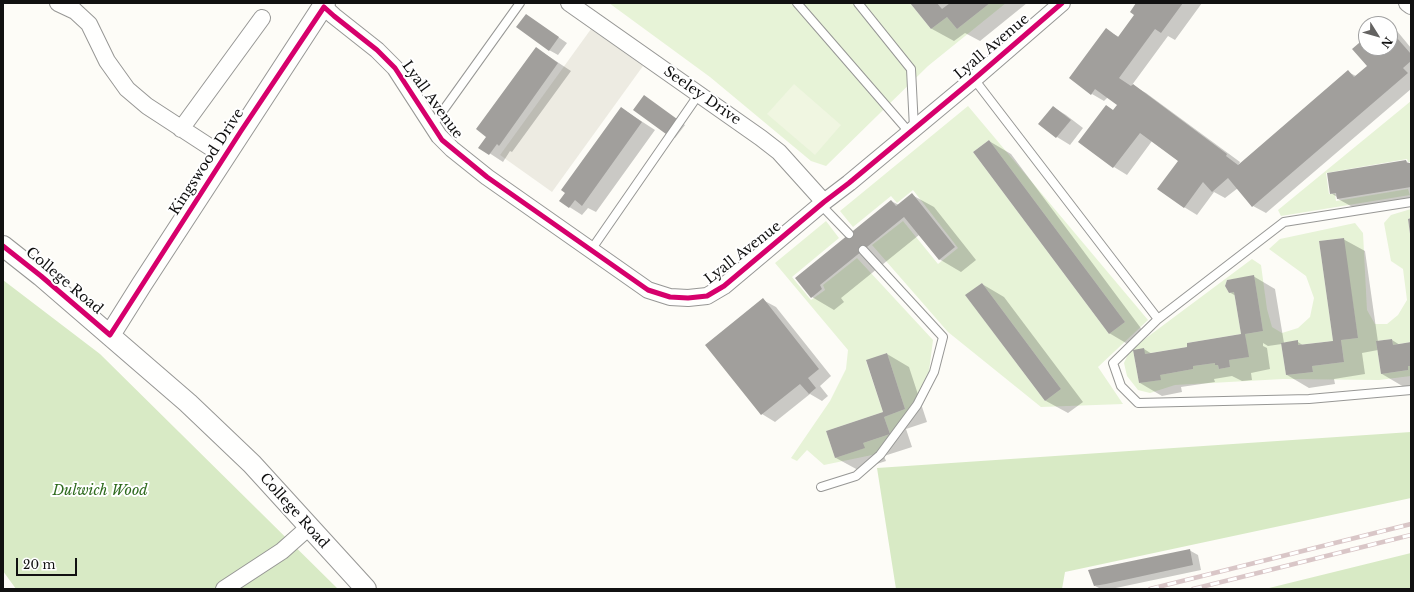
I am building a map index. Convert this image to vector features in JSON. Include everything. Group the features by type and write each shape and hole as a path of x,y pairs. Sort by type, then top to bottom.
{"street":[{"path":"58,3 75,10 89,24 107,61 127,89 147,106 225,155"},
{"name":"Seeley Drive","path":"569,3 779,152 823,204"},
{"name":"Lyall Avenue","path":"324,5 334,16 373,46 395,68 442,140 464,159 487,177 648,290 670,297 688,298 706,296 724,286 974,79 1062,3"},
{"path":"1407,3 1411,6"},
{"name":"Kingswood Drive","path":"110,335 225,155 324,5"},
{"path":"181,128 262,18"},
{"name":"College Road","path":"3,246 41,276 188,403 247,459 366,589"},
{"path":"224,589 282,551 309,527"}],"lane":[{"path":"432,126 520,3"},
{"path":"797,3 912,130"},
{"path":"858,3 911,68 912,130"},
{"path":"974,79 1158,319"},
{"path":"591,250 699,94"},
{"path":"1411,202 1284,222 1158,319 1113,363 1121,386 1138,403 1309,399 1411,390"},
{"path":"823,204 849,234"},
{"path":"821,487 856,476 880,455 917,405 934,372 943,338 863,250"}],"green space":[{"path":"609,3 910,3 931,29 947,17 957,29 990,3 1006,3 928,66 826,166 811,161 710,77"},
{"path":"794,84 841,125 815,155 767,114"},
{"path":"1411,101 1411,162 1408,162 1407,159 1326,173 1329,194 1335,194 1336,201 1408,189 1410,195 1281,216 1278,210"},
{"path":"968,106 1148,320 1098,367 1123,404 1041,407 948,332 872,245 903,221 938,264 958,248 913,190 897,203 891,196 853,227 840,211","holes":["989,140 1125,322 1109,334 973,152","982,283 1061,389 1045,401 966,296"]},
{"path":"1411,209 1411,218 1408,219 1411,242 1411,342 1393,345 1392,339 1376,341 1381,374 1408,370 1408,366 1411,366 1411,376 1379,380 1283,379 1175,385 1150,393 1138,390 1127,376 1124,363 1130,350 1252,259 1261,265 1267,309 1272,327 1282,333 1298,328 1310,317 1314,298 1306,276 1269,249 1280,239 1355,223 1363,233 1367,310 1375,324 1387,324 1398,315 1407,300 1403,269 1391,261 1384,223 1391,215","holes":["1343,238 1358,338 1341,340 1344,362 1312,366 1313,372 1286,375 1281,343 1298,341 1298,345 1333,341 1319,241","1254,276 1263,331 1245,334 1248,357 1229,360 1230,367 1219,369 1218,365 1215,365 1215,363 1193,366 1193,369 1160,375 1160,380 1139,383 1133,350 1145,354 1187,347 1187,343 1241,334 1234,292 1229,293 1225,286 1227,280"]},
{"path":"826,221 839,238 792,277 811,300 825,290 823,285 857,258 933,340 929,371 913,404 877,454 824,465 807,450 797,461 791,458 830,401 846,369 848,350 775,263","holes":["887,353 905,409 884,417 890,434 863,443 864,448 835,458 826,431 883,412 866,361"]},
{"name":"Dulwich Wood","path":"3,280 100,354 338,589 16,589 3,571"},
{"path":"1411,432 1411,498 1065,572 1062,589 896,589 877,468"},
{"path":"1411,553 1411,589 1265,589"}],"shaded area":[{"path":"591,29 643,66 552,192 500,155"}],"building":[{"path":"910,3 937,3 942,9 950,3 990,3 957,29 947,17 931,29"},
{"path":"1136,3 1183,3 1161,33 1155,29 1119,78 1131,86 1133,84 1227,154 1226,156 1238,165 1348,70 1354,77 1367,66 1358,56 1398,56 1398,39 1411,54 1411,61 1403,68 1408,73 1252,207 1228,178 1212,192 1203,182 1184,208 1157,189 1178,161 1140,133 1113,168 1078,142 1106,105 1113,110 1117,105 1095,89 1091,95 1069,78 1106,28 1118,37 1134,15 1130,12"},
{"path":"526,14 559,37 549,51 516,27"},
{"path":"1358,44 1358,56 1352,49"},
{"path":"536,47 558,63 499,146 497,144 489,155 478,148 486,137 476,129"},
{"path":"644,95 677,119 666,134 633,110"},
{"path":"1053,106 1071,120 1056,138 1038,124"},
{"path":"621,107 642,122 582,206 575,200 569,208 559,201 565,193 561,190"},
{"path":"989,140 1125,322 1109,334 973,152"},
{"path":"1406,160 1407,163 1411,163 1411,187 1337,199 1336,193 1330,194 1327,173"},
{"path":"912,193 955,247 939,260 904,217 820,285 822,289 811,298 795,278 891,200 896,206"},
{"path":"1411,218 1411,233 1410,234 1408,219"},
{"path":"1344,238 1358,338 1341,340 1344,362 1312,366 1313,372 1286,375 1281,343 1298,340 1298,345 1333,341 1319,241"},
{"path":"1254,275 1263,331 1245,334 1249,357 1229,360 1230,367 1219,369 1218,365 1215,365 1215,363 1193,366 1193,369 1160,375 1161,380 1139,383 1133,350 1144,348 1145,354 1187,347 1187,343 1241,334 1234,292 1229,293 1225,286 1227,280"},
{"path":"982,283 1061,389 1045,401 965,295"},
{"path":"763,298 819,369 808,378 816,388 809,394 800,384 761,415 705,345"},
{"path":"1392,339 1393,345 1411,342 1411,366 1408,366 1408,370 1381,374 1376,341"},
{"path":"887,353 905,409 884,417 890,434 863,443 865,448 835,458 826,431 883,412 866,360"},
{"path":"1190,549 1193,565 1106,584 1094,586 1088,570"}],"railway":[{"path":"1150,589 1411,524"},
{"path":"1193,589 1411,535"}],"cycle path":[{"path":"3,246 41,276 110,335 241,131 324,7 377,50 395,68 442,140 487,177 648,290 670,297 688,298 707,296 724,286 824,202 849,183 974,79 1062,3"}]}
